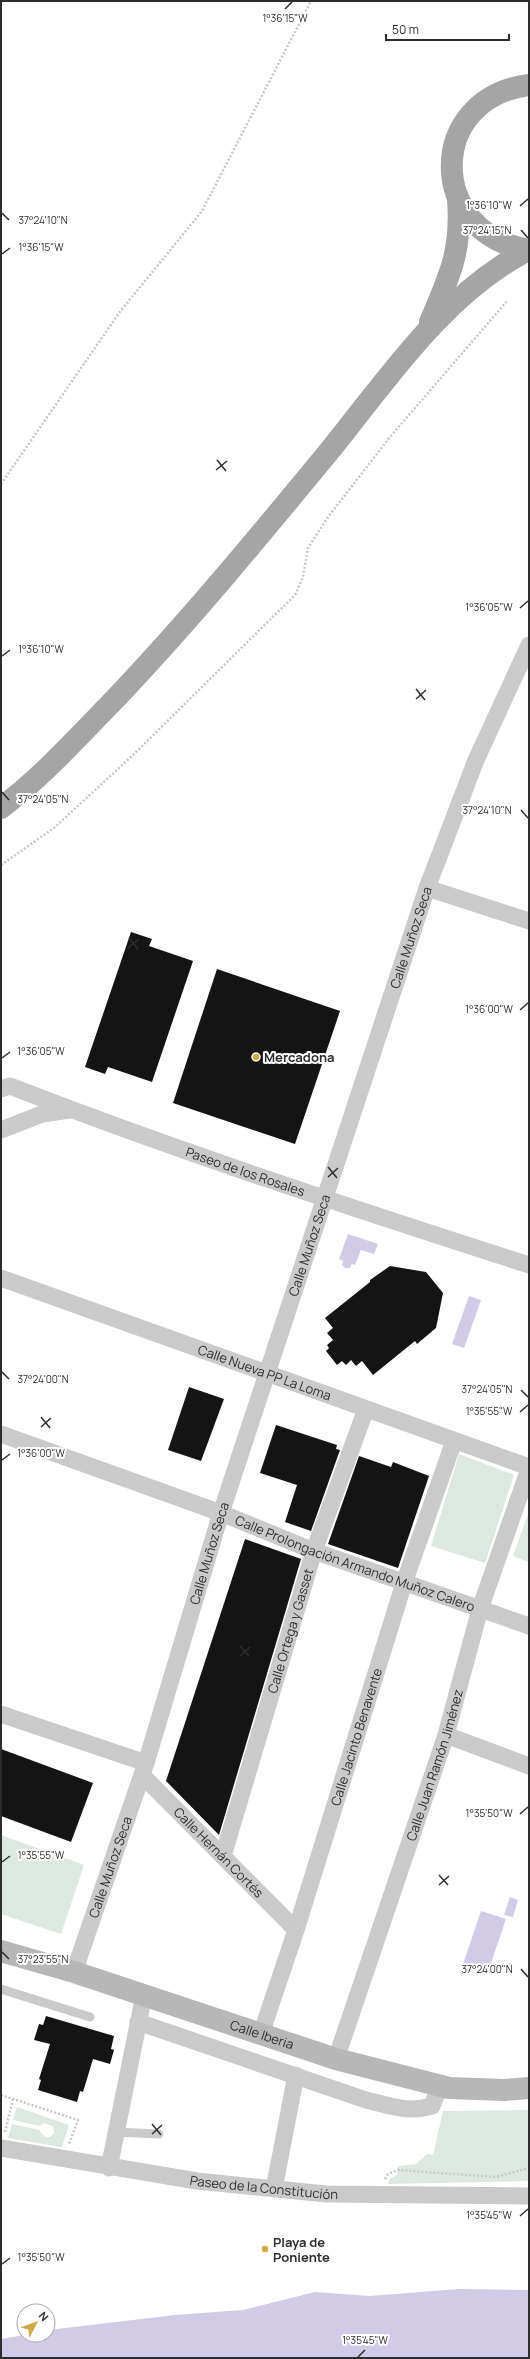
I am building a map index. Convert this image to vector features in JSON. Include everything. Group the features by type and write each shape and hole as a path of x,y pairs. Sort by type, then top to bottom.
{"main road":[{"path":"528,250 505,245 483,232 468,217 458,198 453,182 452,162 458,134 465,122 477,108 496,93 513,87 529,85"},
{"path":"426,332 453,267 460,222 458,198"},
{"path":"8,803 80,736 172,638 291,498 426,332 470,287 512,258 528,250"},
{"name":"Calle Iberia","path":"1,1950 74,1972 336,2059 440,2086 505,2090 529,2088"}],"street":[{"name":"Calle Muñoz Seca","path":"74,1972 144,1769 221,1513 427,888 476,760 529,645"},
{"path":"427,888 529,921"},
{"name":"Paseo de los Rosales","path":"5,1088 325,1199 529,1266"},
{"path":"1,1130 42,1114 70,1110"},
{"name":"Calle Nueva PP La Loma","path":"1,1278 529,1468"},
{"name":"Calle Ortega y Gasset","path":"223,1856 314,1551 366,1409"},
{"name":"Calle Prolongación Armando Muñoz Calero","path":"1,1434 221,1513 314,1551 404,1584 529,1626"},
{"name":"Calle Jacinto Benavente","path":"261,2034 296,1930 404,1584 454,1441"},
{"name":"Calle Juan Ramón Jiménez","path":"336,2059 446,1735 480,1609 529,1468"},
{"path":"1,1714 144,1769"},
{"path":"446,1735 529,1766"},
{"name":"Calle Hernán Cortés","path":"144,1769 223,1856 296,1930"},
{"path":"109,2168 115,2132 144,1995"},
{"path":"138,2022 366,2100 400,2108 418,2110 432,2106 440,2086"},
{"path":"274,2189 296,2075"},
{"name":"Paseo de la Constitución","path":"1,2148 64,2158 109,2168 198,2181 326,2194 529,2196"}],"lane":[{"path":"1,1989 90,2016"},
{"path":"115,2132 160,2134"}],"path":[{"path":"1,484 119,313 202,211 311,1"},
{"path":"1,865 54,828 132,756 296,595 303,578 308,548 328,517 390,437 508,300"},
{"path":"1,2096 78,2120 64,2158"},
{"path":"1,2148 13,2099"},
{"path":"398,2170 496,2177 529,2168"}],"shaded area":[{"path":"348,1234 378,1244 374,1254 361,1250 355,1265 352,1264 350,1268 345,1268 342,1265 343,1261 339,1259"},
{"path":"469,1296 481,1300 464,1348 452,1344"},
{"path":"459,1454 514,1475 485,1563 431,1546"},
{"path":"529,1511 529,1562 513,1556"},
{"path":"1,1835 84,1865 61,1934 1,1914"},
{"path":"510,1897 518,1900 513,1917 504,1915"},
{"path":"481,1911 506,1919 487,1975 462,1967"},
{"path":"17,2107 69,2125 62,2147 8,2138 12,2124 39,2130 45,2137 50,2137 54,2133 53,2126 44,2123 40,2126 13,2120"},
{"path":"529,2110 529,2181 388,2184 390,2179 397,2175 398,2166 416,2164 427,2154 433,2155 443,2111"},
{"path":"459,2289 529,2290 529,2358 1,2358 1,2339 16,2336 16,2343 56,2343 57,2329 175,2315 243,2310 315,2292 370,2296"}],"building":[{"path":"131,932 152,939 149,946 193,961 152,1082 108,1067 105,1074 85,1067"},
{"name":"Mercadona","path":"217,969 340,1011 295,1144 173,1103"},
{"path":"390,1266 426,1272 443,1293 436,1328 417,1344 415,1341 373,1375 362,1361 356,1366 351,1360 346,1365 342,1361 337,1365 326,1351 329,1348 327,1345 333,1340 327,1333 333,1328 325,1318 370,1282 370,1280"},
{"path":"189,1387 224,1399 201,1461 168,1450"},
{"path":"276,1425 337,1445 336,1449 340,1450 311,1531 285,1522 297,1485 260,1473"},
{"path":"359,1456 391,1467 393,1462 429,1476 398,1568 328,1544"},
{"path":"245,1539 301,1559 219,1835 166,1781"},
{"path":"1,1749 93,1783 71,1842 1,1816"},
{"path":"46,2016 114,2036 111,2049 114,2050 110,2064 93,2059 83,2092 80,2091 77,2102 38,2090 41,2080 39,2079 50,2044 34,2040 39,2024 43,2025"}],"place":[{"name":"Mercadona","path":"256,1057"},
{"name":"Playa de Poniente","path":"265,2249"}]}
